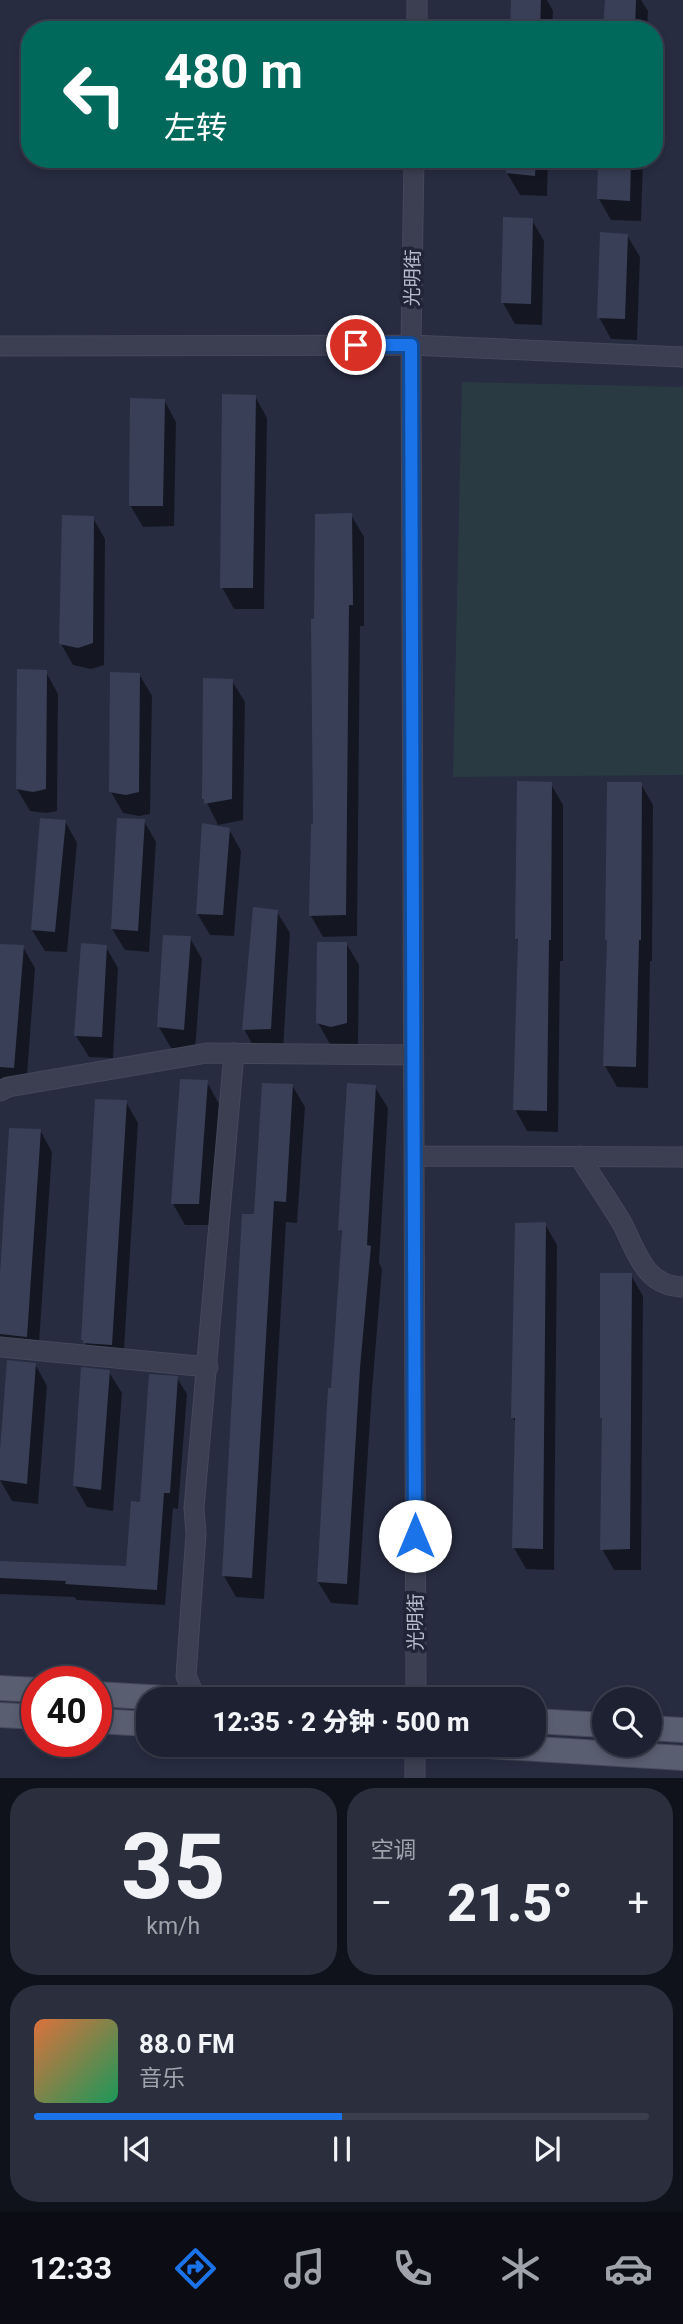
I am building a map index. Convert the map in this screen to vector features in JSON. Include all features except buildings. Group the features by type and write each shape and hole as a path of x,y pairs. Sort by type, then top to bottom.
{"main road":[{"path":"0,1688 21,1689"},
{"path":"112,1695 136,1696"},
{"path":"0,1715 21,1716"},
{"path":"112,1722 136,1723"},
{"path":"546,1722 592,1724"},
{"path":"662,1729 683,1730"},
{"path":"546,1750 683,1758"}],"street":[{"path":"416,21 417,0"},
{"name":"光明街","path":"414,168 411,345 416,1687"},
{"path":"0,346 411,345 683,357"},
{"path":"0,1091 8,1087 207,1053 414,1055"},
{"path":"191,1687 186,1676 196,1534 194,1508 234,1053"},
{"path":"414,1156 683,1157"},
{"path":"579,1156 623,1225 638,1259 651,1275 672,1287 683,1287"},
{"path":"0,1347 208,1367"},
{"path":"415,1757 415,1778"}],"shaded area":[{"path":"462,382 683,387 683,775 453,777"}],"route":[{"path":"356,345 411,345 415,1536"}]}
